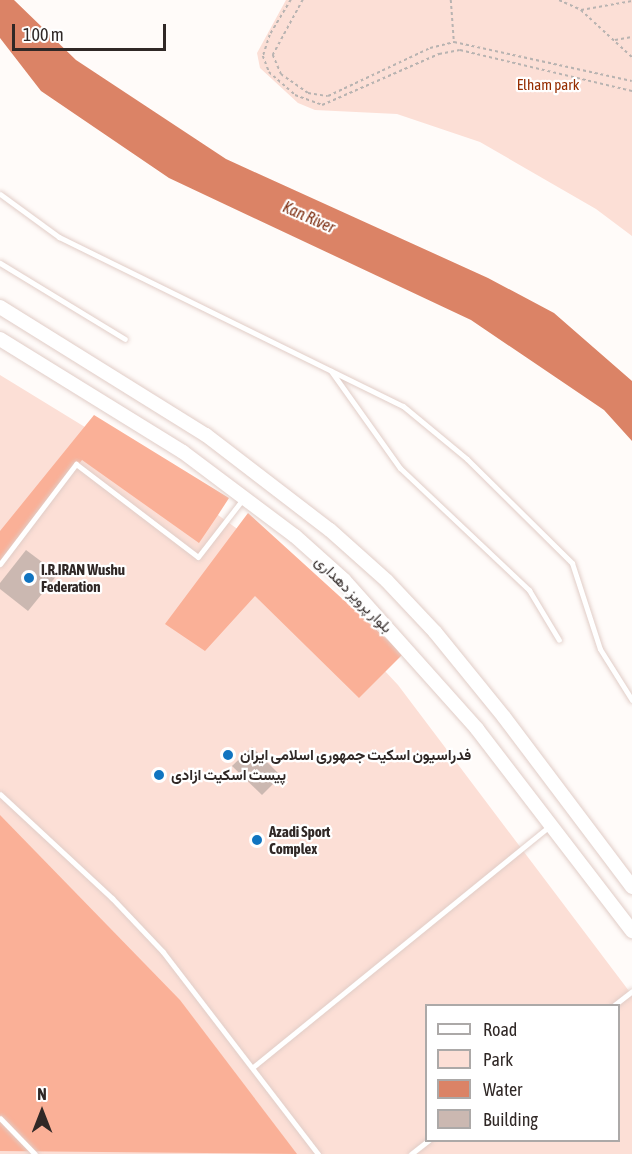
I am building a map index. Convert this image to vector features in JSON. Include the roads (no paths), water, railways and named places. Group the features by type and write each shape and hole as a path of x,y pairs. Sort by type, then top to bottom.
{"main road":[{"name":"بلوار پرویز دهداری","path":"0,307 206,435 314,517 387,582 435,632 504,717 632,887"},
{"name":"بلوار پرویز دهداری","path":"0,339 119,410 245,497 344,580 477,729 632,931"}],"lane":[{"path":"0,194 59,237 403,406 466,459 572,563 600,649 632,700"},
{"path":"0,263 125,339"},
{"path":"330,369 400,468 529,590 560,640"},
{"path":"0,564 76,464 198,556 245,497"},
{"path":"0,794 112,898 164,952 318,1154"},
{"path":"253,1067 550,826"},
{"path":"614,1004 632,991"},
{"path":"0,1118 35,1154"},
{"path":"411,1154 426,1142"}],"water":[{"name":"Kan River","path":"0,0 14,0 76,60 226,159 488,278 554,313 632,381 632,441 604,410 471,320 169,178 41,91 0,38"}],"place":[{"name":"I.R.IRAN Wushu Federation","path":"29,578"},
{"name":"فدراسیون اسکیت جمهوری اسلامی ایران","path":"228,755"},
{"name":"پیست اسکیت ازادی","path":"159,775"},
{"name":"Azadi Sport Complex","path":"257,840"}],"park label":[{"name":"Elham park","path":"548,85"}]}
